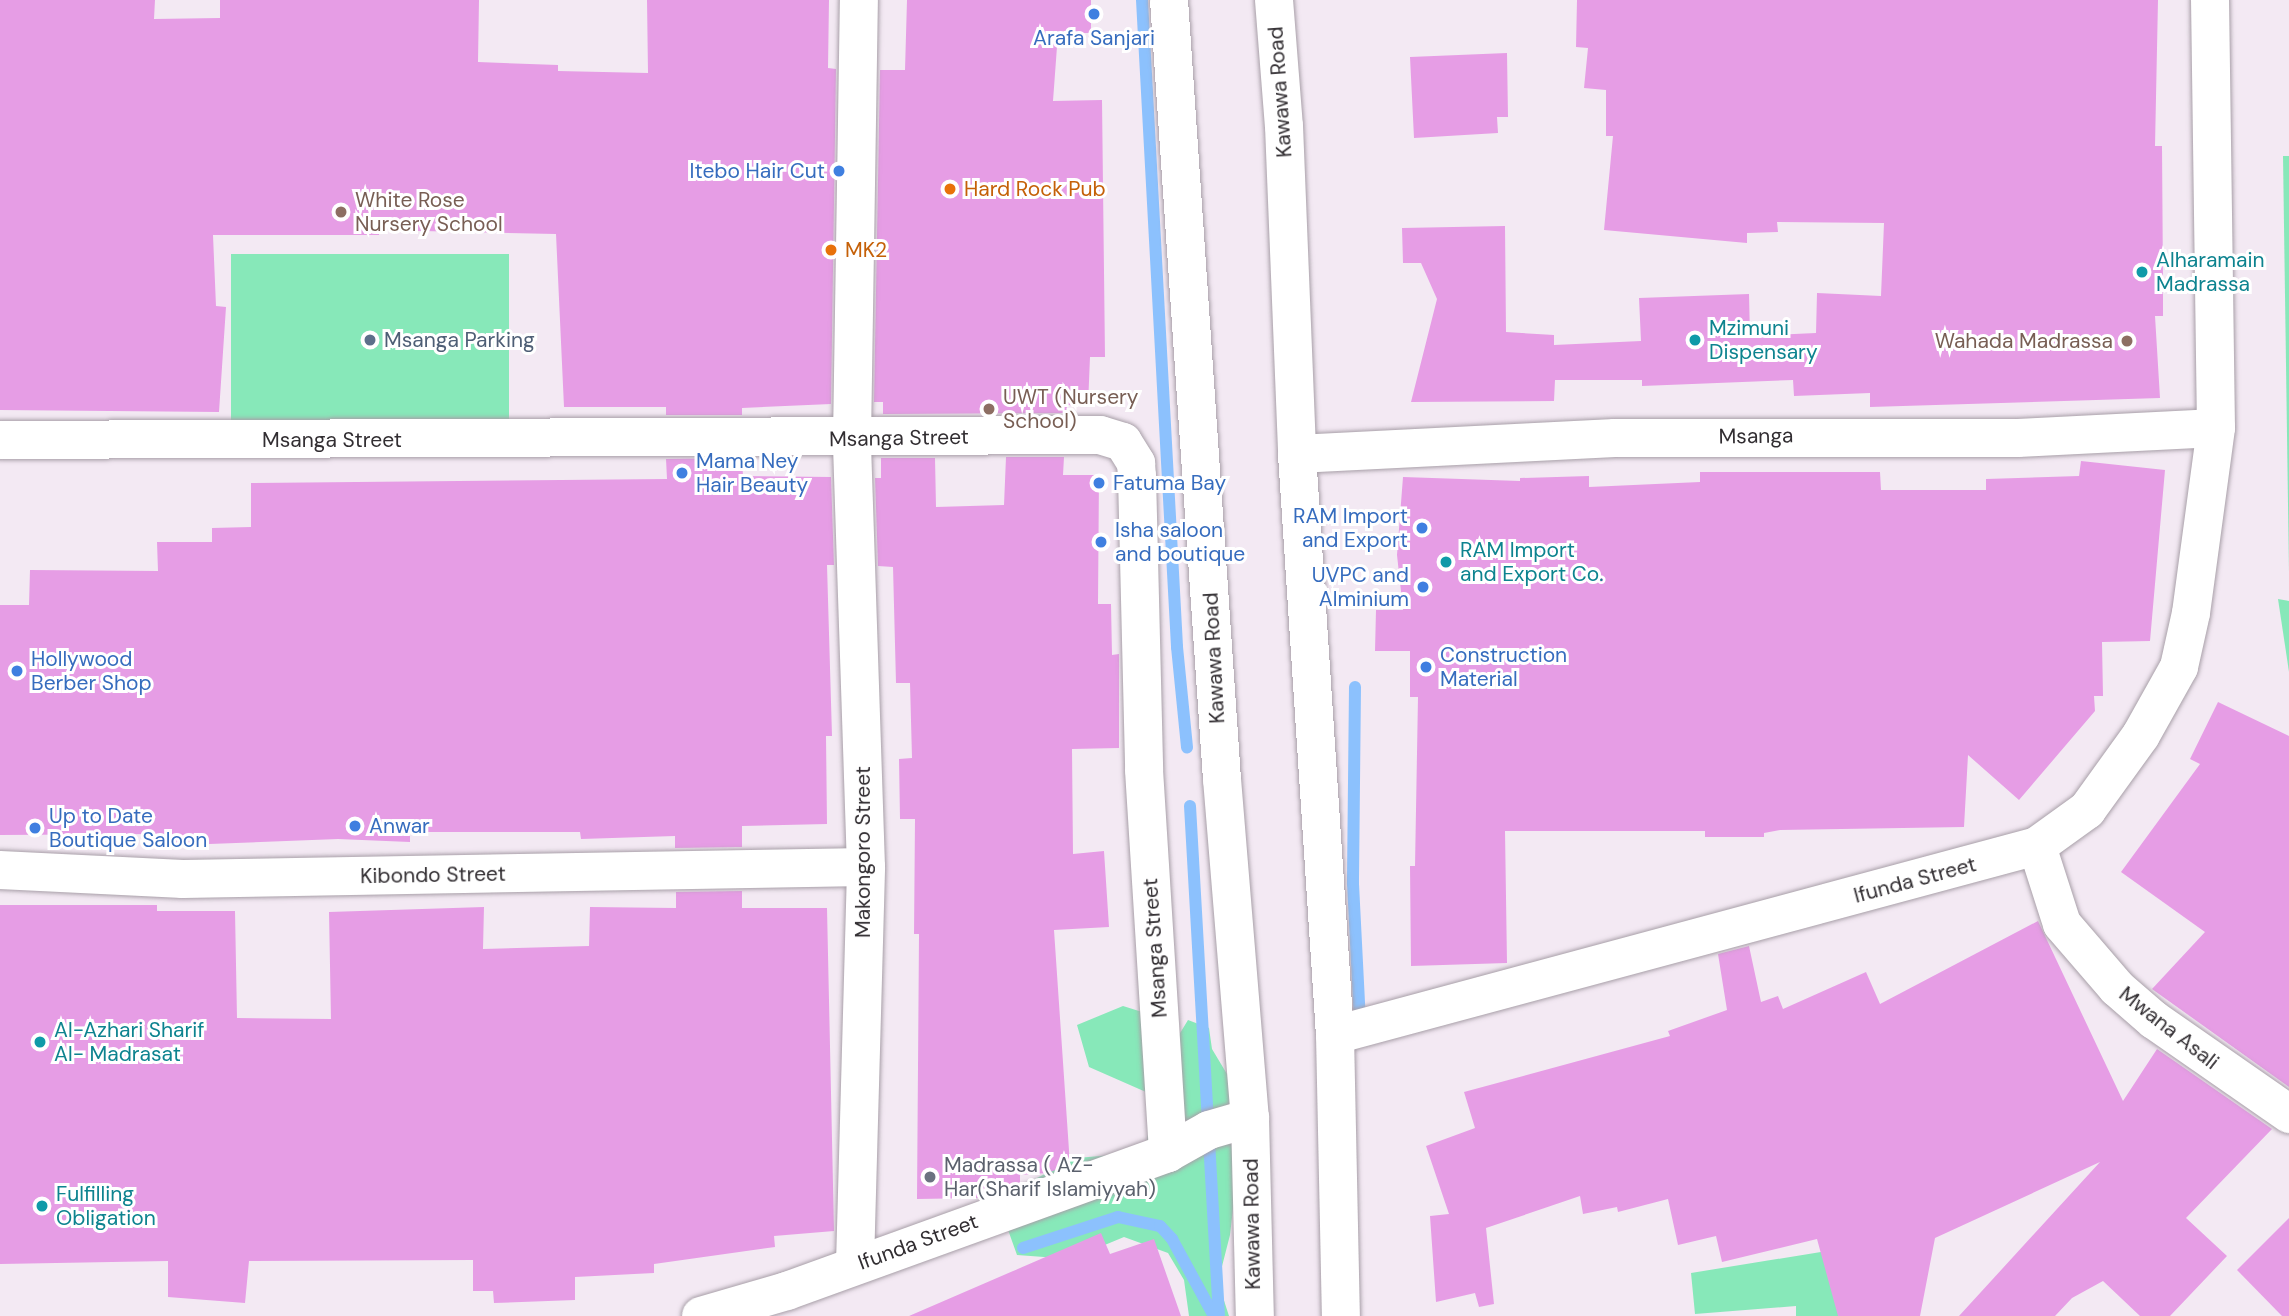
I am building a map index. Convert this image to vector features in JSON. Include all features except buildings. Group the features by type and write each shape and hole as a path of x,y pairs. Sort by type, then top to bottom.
{"street":[{"name":"Makongoro Street","path":"855,1264 866,867 852,439 859,0"},
{"name":"Kawawa Road","path":"1169,0 1222,779 1250,1118 1255,1316"},
{"name":"Kawawa Road","path":"1273,0 1284,126 1297,454 1335,1035 1341,1316"},
{"name":"Ifunda Street","path":"1335,1035 2037,846 2087,810 2109,782 2179,667 2216,428 2210,0"},
{"name":"Msanga","path":"1297,454 1615,438 2018,439 2216,428"},
{"name":"Msanga Street","path":"0,440 852,439 1100,435 1123,442 1136,463 1143,770 1168,1153"},
{"name":"Mwana Asali","path":"2037,846 2062,924 2117,988 2154,1020 2289,1114"},
{"name":"Kibondo Street","path":"0,870 183,879 866,867"},
{"name":"Ifunda Street","path":"701,1316 787,1291 855,1264 1168,1153 1209,1130 1250,1118"}],"green space":[{"path":"2283,156 2289,156 2289,573"},
{"name":"Msanga Parking","path":"231,254 509,254 509,421 231,421"},
{"path":"2278,599 2289,601 2289,672"},
{"path":"1123,1006 1171,1021 1171,1048 1188,1020 1209,1028 1212,1049 1245,1104 1230,1235 1218,1282 1229,1316 1189,1316 1184,1280 1168,1253 1124,1237 1071,1259 1017,1255 1002,1213 997,1198 1077,1158 1112,1155 1143,1162 1155,1096 1089,1067 1077,1025"},
{"path":"1827,1251 1884,1316 1796,1316 1796,1306 1695,1314 1691,1273"}],"waterway":[{"path":"1142,0 1177,647 1187,748"},
{"path":"1355,687 1353,884 1360,1022"},
{"path":"1190,806 1219,1316"},
{"path":"1023,1248 1118,1217 1160,1226 1172,1239 1214,1316"}],"place":[{"name":"Arafa Sanjari","path":"1094,14"},
{"name":"Itebo Hair Cut","path":"839,171"},
{"name":"Hard Rock Pub","path":"950,189"},
{"name":"White Rose Nursery School","path":"341,212"},
{"name":"MK2","path":"831,250"},
{"name":"Alharamain Madrassa","path":"2142,272"},
{"name":"Msanga Parking","path":"370,340"},
{"name":"Mzimuni Dispensary","path":"1695,340"},
{"name":"Wahada Madrassa","path":"2127,341"},
{"name":"UWT (Nursery School)","path":"989,409"},
{"name":"Mama Ney Hair Beauty","path":"682,473"},
{"name":"Fatuma Bay","path":"1099,483"},
{"name":"RAM Import and Export","path":"1422,528"},
{"name":"Isha saloon and boutique","path":"1101,542"},
{"name":"RAM Import and Export Co.","path":"1446,562"},
{"name":"UVPC and Alminium","path":"1423,587"},
{"name":"Construction Material","path":"1426,667"},
{"name":"Hollywood Berber Shop","path":"17,671"},
{"name":"Anwar","path":"355,826"},
{"name":"Up to Date Boutique Saloon","path":"35,828"},
{"name":"Al-Azhari Sharif Al- Madrasat","path":"40,1042"},
{"name":"Madrassa ( AZ- Har(Sharif Islamiyyah)","path":"930,1177"},
{"name":"Fulfilling Obligation","path":"42,1206"}]}
